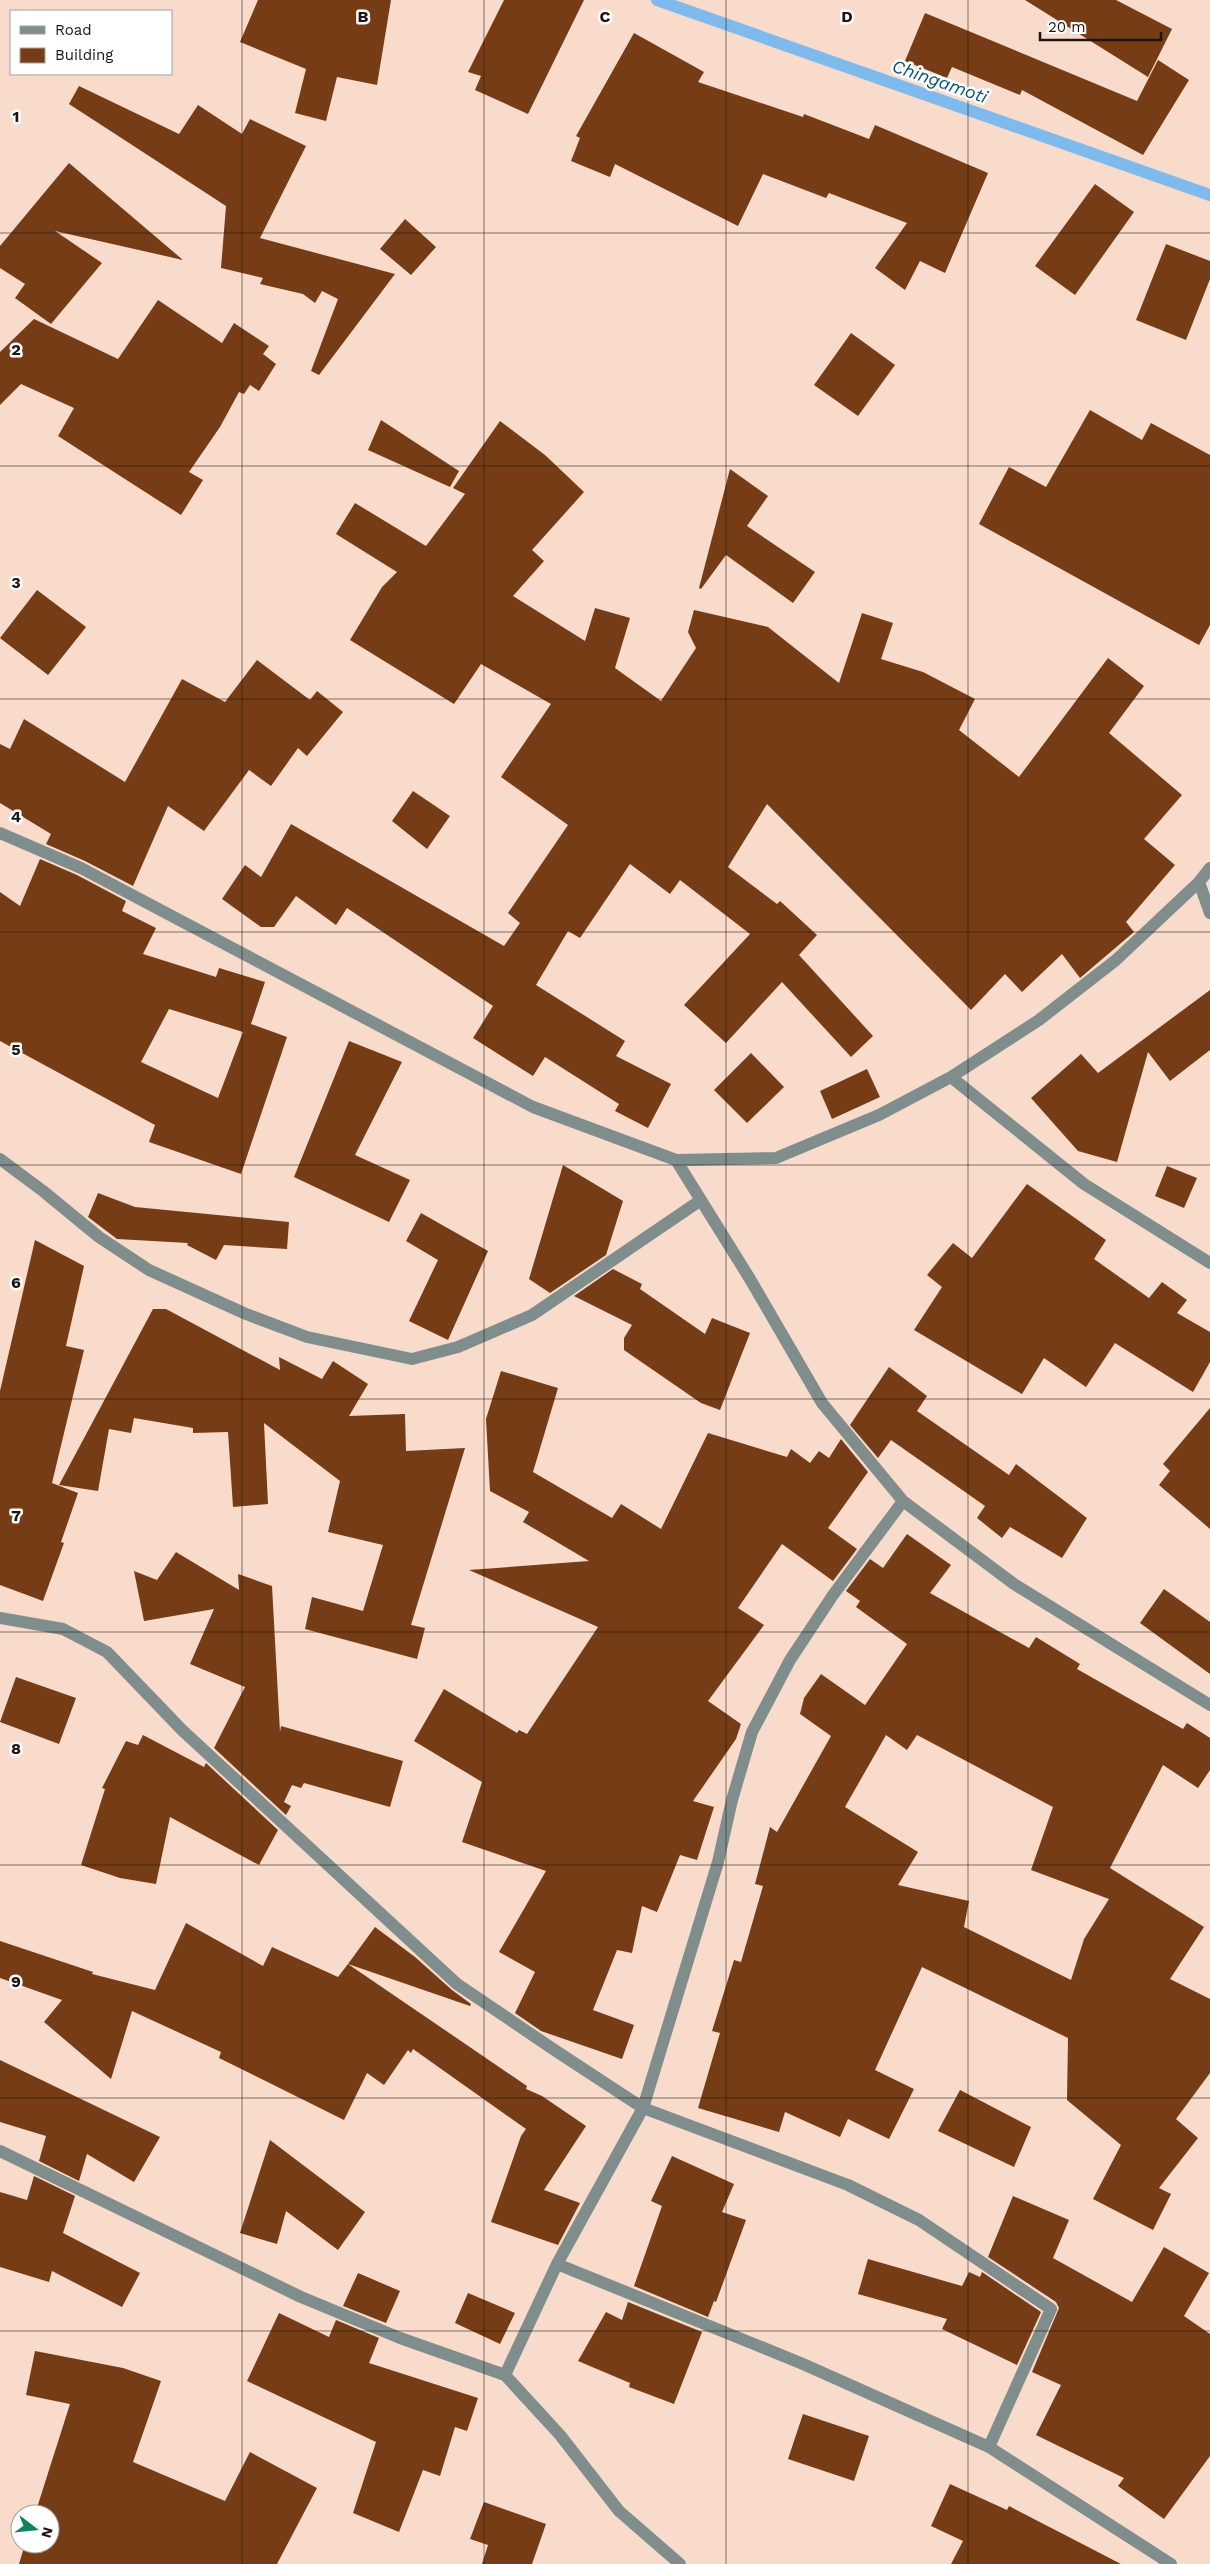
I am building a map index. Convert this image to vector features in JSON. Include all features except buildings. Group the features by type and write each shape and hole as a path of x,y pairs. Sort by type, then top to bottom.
{"street":[{"path":"0,833 81,868 533,1107 676,1160 776,1158 879,1115 950,1077 1039,1020 1116,960 1200,882 1210,868"},
{"path":"1200,882 1210,913"},
{"path":"950,1077 1084,1184 1210,1263"},
{"path":"0,1159 99,1237 149,1270 246,1314 307,1337 412,1358 458,1346 532,1314 701,1200"},
{"path":"676,1160 822,1403 903,1500 1014,1584 1210,1705"},
{"path":"505,2375 557,2264 643,2108 718,1862 732,1800 752,1732 790,1660 828,1603 903,1500"},
{"path":"0,1618 63,1629 107,1652 182,1730 457,1984 643,2108 848,2185 920,2220 1051,2309 989,2447"},
{"path":"0,2151 301,2297 400,2338 505,2375 560,2435 619,2511 680,2564"},
{"path":"557,2264 803,2364 989,2447 1172,2564"}],"waterway":[{"name":"Chingamoti","path":"657,0 1210,195"}]}
